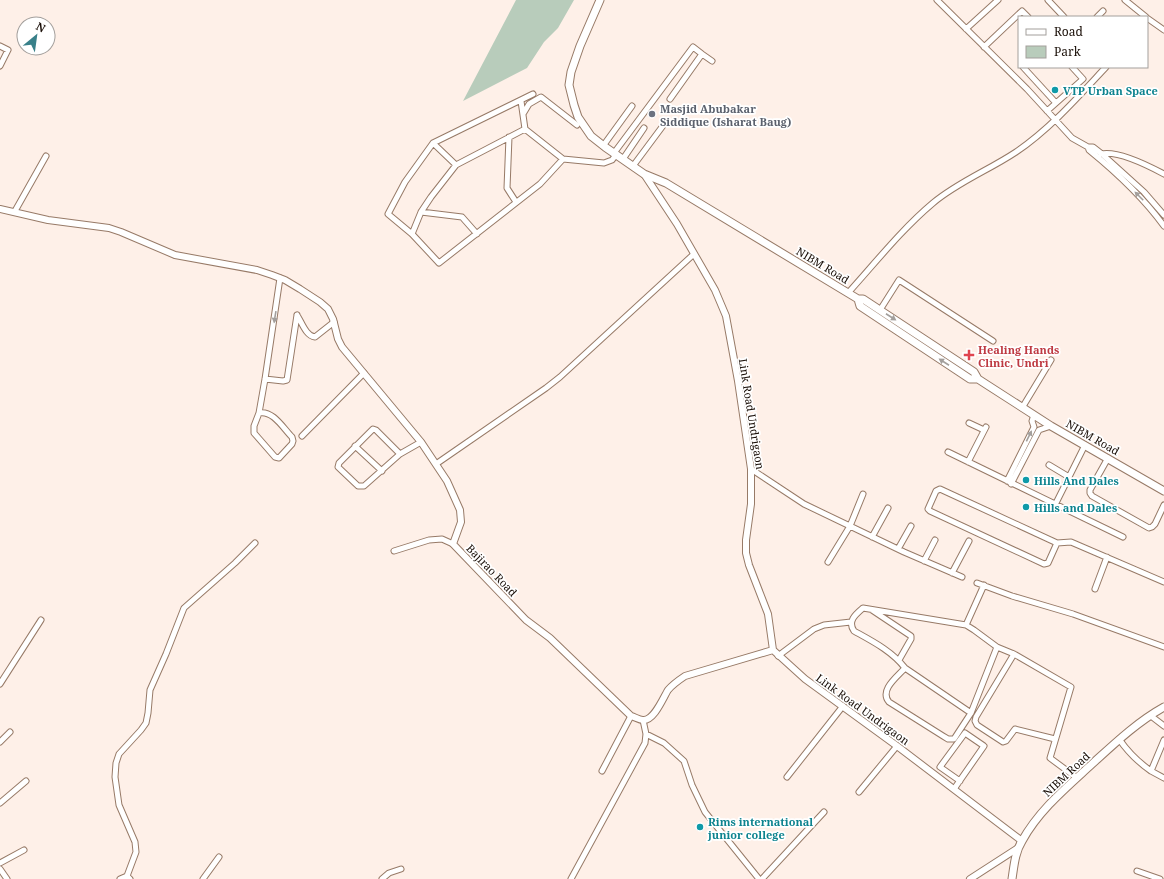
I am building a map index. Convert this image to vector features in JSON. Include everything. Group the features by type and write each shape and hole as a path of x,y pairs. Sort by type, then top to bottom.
{"main road":[{"name":"NIBM Road","path":"600,0 580,46 569,85 570,94 578,117 584,127 603,146 644,174 666,183 858,299 860,306 970,379 978,379 1051,426 1164,491"},
{"path":"858,299 864,299 974,372 978,379"},
{"name":"NIBM Road","path":"1012,879 1018,848 1036,819 1119,739 1164,707"}],"street":[{"path":"937,0 1027,89 1072,138 1088,147 1139,196 1154,212 1164,226"},
{"path":"966,29 998,0"},
{"path":"1048,0 1063,16"},
{"path":"1125,0 1146,16"},
{"path":"984,47 1022,11 1027,16"},
{"path":"1098,16 1103,11"},
{"path":"1148,18 1164,30"},
{"path":"0,46 8,50 0,66"},
{"path":"521,101 525,129 563,159 604,163 612,160 693,47 712,61"},
{"path":"670,99 702,54"},
{"path":"1024,68 1056,103"},
{"path":"1047,111 1083,79 1073,68"},
{"path":"848,293 908,225 935,201 969,179 1016,152 1056,120 1105,68"},
{"path":"533,94 433,143 405,182 388,214 412,234 439,263 540,184 563,159"},
{"path":"523,114 530,104 541,97 577,125"},
{"path":"603,146 632,106"},
{"path":"633,166 665,123"},
{"path":"623,159 644,128"},
{"path":"412,234 421,212 456,165 525,129"},
{"path":"509,138 507,188 516,202"},
{"path":"433,143 456,165"},
{"path":"1088,147 1093,147 1102,154 1144,192 1164,214"},
{"path":"1096,156 1106,153 1127,157 1164,174"},
{"path":"15,211 46,156"},
{"name":"Link Road Undrigaon","path":"644,174 677,224 715,290 726,316 738,381 751,469 751,504 746,540 746,553 751,571 768,614 773,650 805,679 897,746 1022,841"},
{"name":"Bajirao Road","path":"0,208 48,220 109,228 175,255 257,270 280,278 320,302 328,309 342,347 421,442 447,481 460,510 461,522 453,544 526,620 550,638 631,716 643,720"},
{"path":"421,212 462,217 477,234"},
{"path":"436,464 560,377 694,254"},
{"path":"259,413 264,412 270,414 294,441 279,458 275,457 254,433 254,426 259,413 265,379 280,278"},
{"path":"880,310 899,280 993,341"},
{"path":"265,379 283,382 286,380 297,315 308,335 312,337 316,337 334,322"},
{"path":"1022,408 1051,360"},
{"path":"302,436 364,373"},
{"path":"1024,453 1034,427 1032,421 1034,415"},
{"path":"968,462 985,429 969,423"},
{"path":"1009,482 1024,453 1039,430 1051,426"},
{"path":"400,454 374,429 371,430 339,463 339,468 358,486 362,487 400,454 421,442"},
{"path":"1054,505 1085,445"},
{"path":"355,446 382,471"},
{"path":"948,452 1054,505 1123,537"},
{"path":"1108,458 1090,490 1092,496 1149,528 1155,524 1164,505"},
{"path":"1049,466 1069,477"},
{"path":"751,469 804,504 872,537 962,577"},
{"path":"1057,543 1048,563 1044,564 928,509 936,490 940,489 1057,543 1071,542 1164,582"},
{"path":"828,562 850,526 863,494"},
{"path":"872,537 888,508"},
{"path":"898,549 910,526"},
{"path":"394,551 429,540 442,539 453,544"},
{"path":"924,561 935,540"},
{"path":"952,573 969,541"},
{"path":"120,879 128,877 136,852 135,842 119,805 115,777 116,763 119,754 146,723 150,690 184,608 235,564 255,543"},
{"path":"1095,589 1107,557"},
{"path":"977,583 1012,596 1073,614 1164,647"},
{"path":"966,626 984,585"},
{"path":"971,713 905,668 899,660 882,647 854,630 851,626 854,616 863,608 966,626 997,647 1014,654 1071,687 1050,758 1077,778"},
{"path":"869,609 912,636 899,660"},
{"path":"0,684 41,620"},
{"path":"778,656 814,629 824,625 851,622"},
{"path":"905,668 888,686 885,693 886,698 889,702 948,739 954,739 971,713 997,647"},
{"path":"571,879 645,743 646,734 643,720 652,716 668,691 676,682 685,676 773,650"},
{"path":"1014,654 975,721 977,725 1003,742 1006,741 1015,729 1055,740"},
{"path":"787,777 842,706"},
{"path":"602,771 631,716"},
{"path":"1151,716 1164,726"},
{"path":"0,742 10,732"},
{"path":"954,789 960,781 984,746 965,733 940,767 960,781"},
{"path":"646,734 664,743 684,761 692,785 705,812 760,879 824,812"},
{"path":"1119,739 1139,763 1150,771 1164,778"},
{"path":"1150,771 1164,740"},
{"path":"859,792 897,746"},
{"path":"0,803 26,781"},
{"path":"970,879 1018,848"},
{"path":"0,863 24,850"},
{"path":"203,879 219,857"},
{"path":"382,879 389,873 401,868"},
{"path":"0,869 7,879"},
{"path":"1137,871 1160,879"}],"green space":[{"path":"516,0 574,0 558,28 544,42 527,68 463,101"}],"place":[{"name":"VTP Urban Space","path":"1055,90"},
{"name":"Masjid Abubakar Siddique (Isharat Baug)","path":"652,114"},
{"name":"Healing Hands Clinic, Undri","path":"969,355"},
{"name":"Hills And Dales","path":"1026,480"},
{"name":"Hills and Dales","path":"1026,507"},
{"name":"Rims international junior college","path":"700,827"}]}
